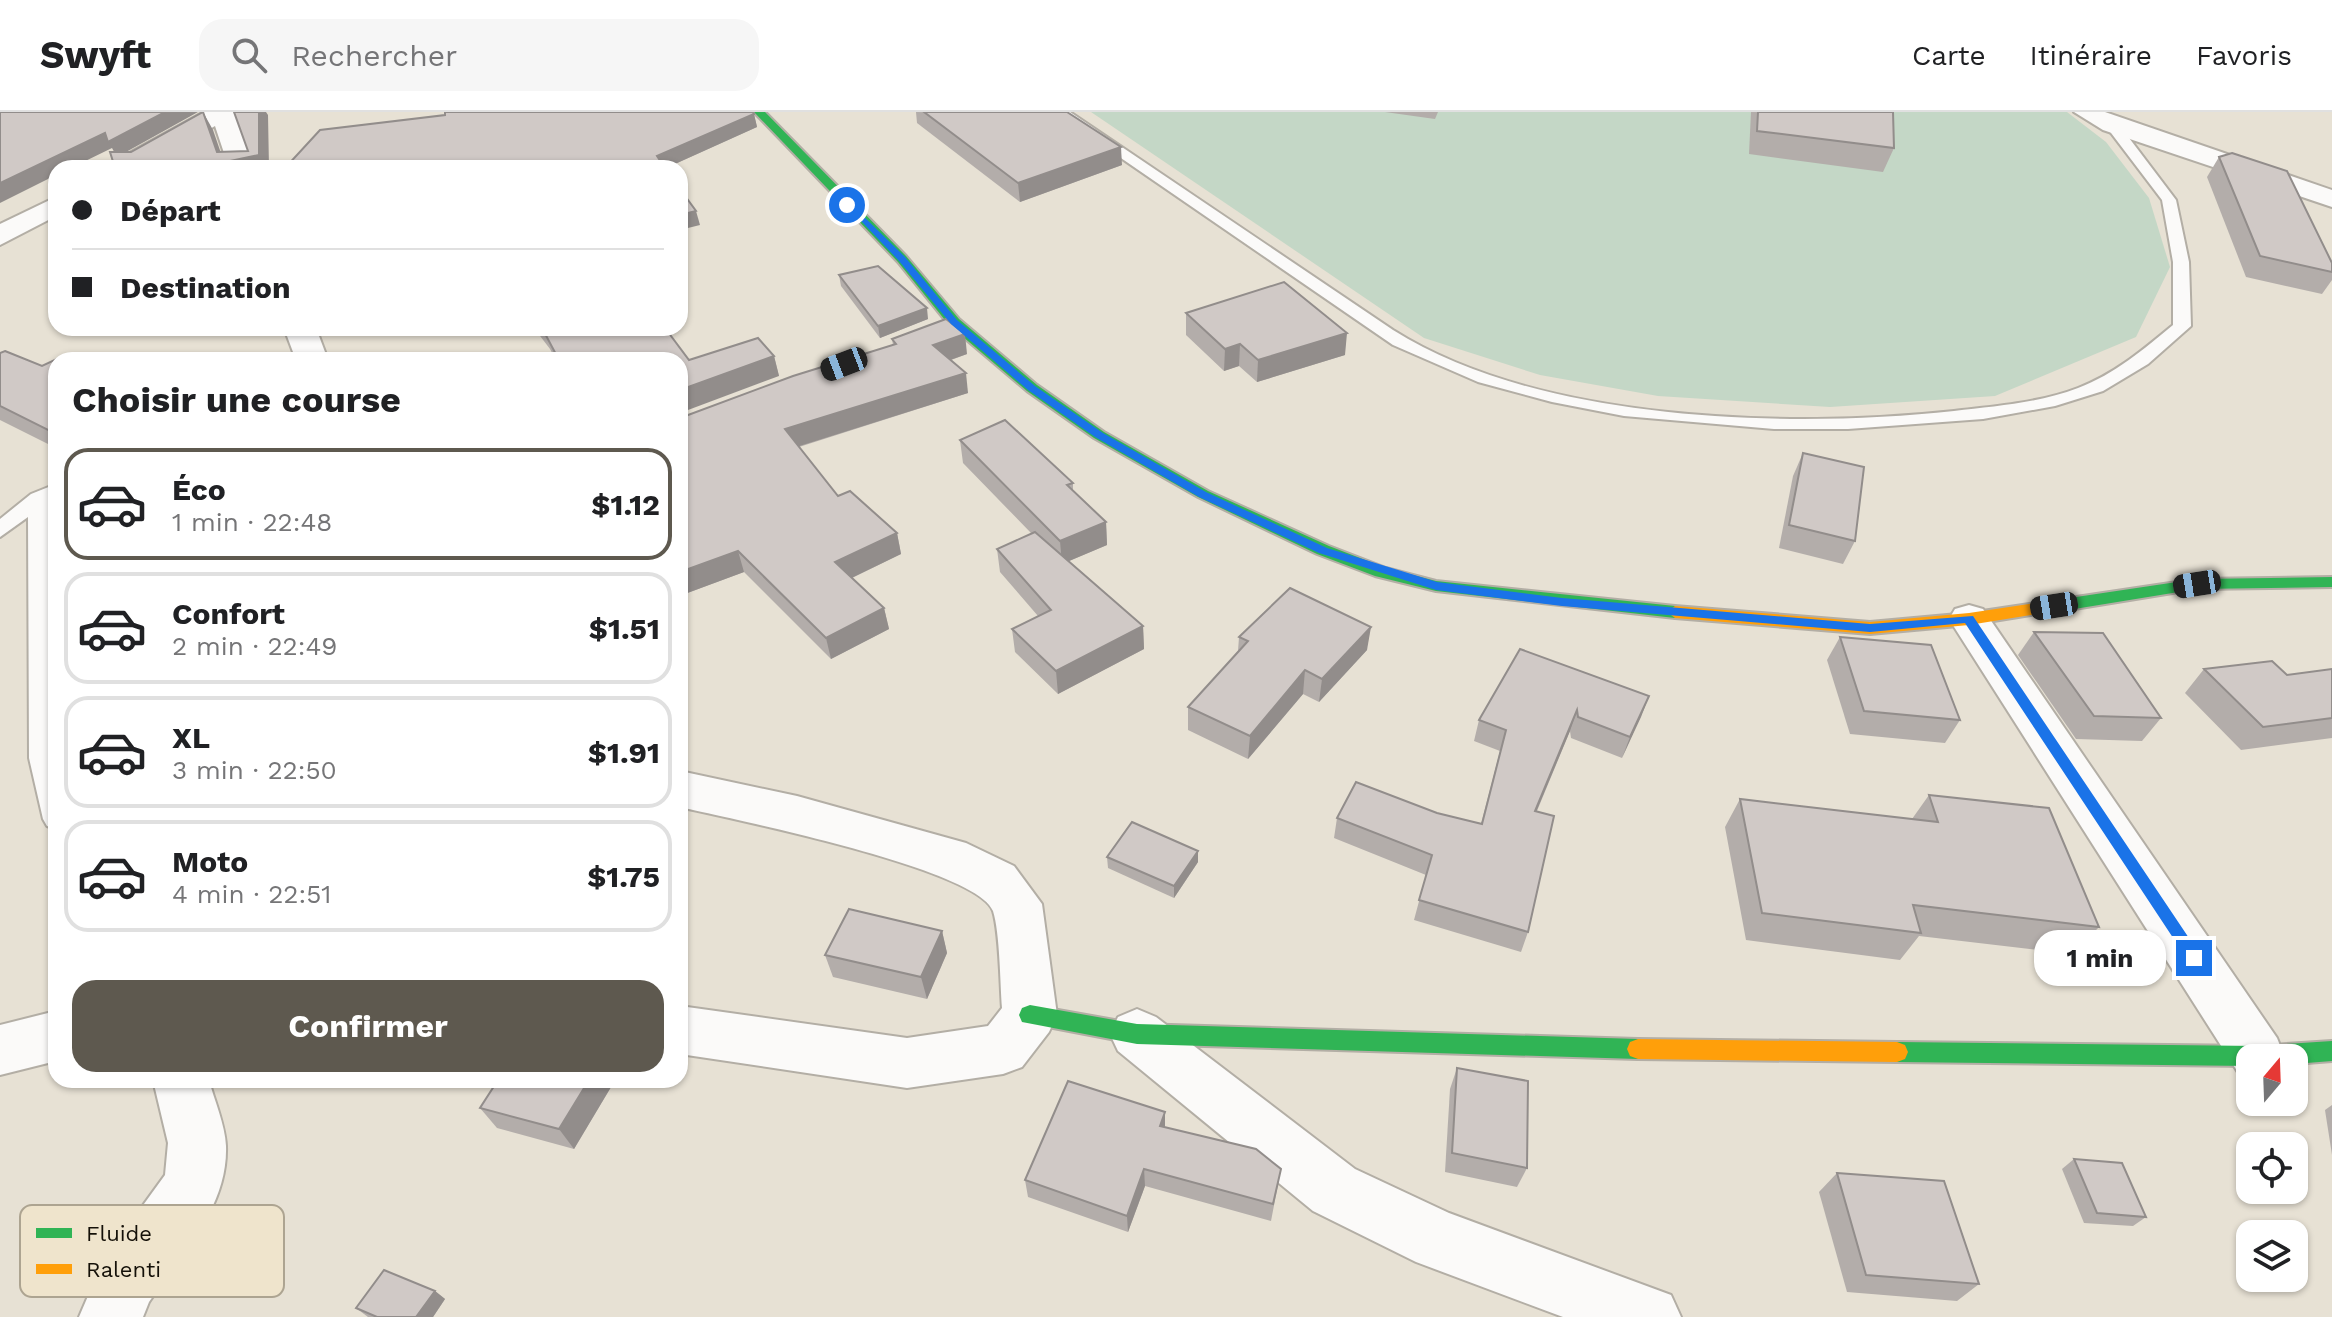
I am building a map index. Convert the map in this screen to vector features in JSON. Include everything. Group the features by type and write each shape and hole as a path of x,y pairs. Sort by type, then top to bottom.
{"street":[{"path":"136,160 222,112 239,160"},
{"path":"759,112 902,259 940,328 1099,435 1203,494 1323,550 1381,572 1436,586 1685,614 1870,628 1969,619 2197,584 2332,582"},
{"path":"2086,112 2112,125 2332,199"},
{"path":"0,236 48,209"},
{"path":"1969,619 2250,1044"},
{"path":"688,791 797,815 966,863 997,880 1017,904 1030,1015 1003,1049 907,1063 688,1031"},
{"path":"1030,1015 1137,1034 1506,1048 2236,1056"},
{"path":"1137,1034 1334,1190 1438,1240 1649,1317"},
{"path":"0,1050 48,1038"},
{"path":"2308,1053 2332,1051"},
{"path":"180,1205 194,1185 197,1143 183,1088"},
{"path":"111,1317 119,1297"}],"lane":[{"path":"1061,112 1421,354 1480,379 1554,398 1659,414 1822,423 1935,420 2035,406 2097,387 2144,359 2182,326 2181,262 2169,200 2112,125"},
{"path":"0,530 47,494"},
{"path":"47,494 41,758 48,786"}],"green space":[{"path":"1091,112 2067,112 2106,142 2149,198 2170,267 2136,337 1995,396 1830,407 1658,396 1540,375 1424,338"}],"building":[{"path":"0,112 165,112 108,142 105,133 0,183"},
{"path":"203,112 217,152 248,151 234,112 259,112 259,155 235,160 112,160 110,152 131,152"},
{"path":"445,112 754,114 657,156 660,160 292,160 320,130 445,115"},
{"path":"924,112 1067,112 1121,147 1018,183"},
{"path":"1758,112 1893,112 1894,148 1757,131"},
{"path":"2232,153 2287,171 2332,263 2332,272 2260,256 2219,157"},
{"path":"688,200 696,211 688,213"},
{"path":"878,266 927,308 878,326 839,275"},
{"path":"1284,282 1347,333 1258,360 1240,344 1225,349 1186,313"},
{"path":"946,319 965,334 933,345 966,373 785,429 838,496 850,491 897,533 835,562 884,608 826,638 738,551 688,569 688,415 793,376 896,344 892,339"},
{"path":"546,336 671,336 683,352 555,352"},
{"path":"758,338 774,356 688,387 688,359"},
{"path":"5,351 42,366 48,363 48,430 0,406 0,353"},
{"path":"1005,420 1073,483 1067,485 1106,522 1060,541 960,440"},
{"path":"1803,453 1864,467 1855,541 1789,525"},
{"path":"1035,532 1143,626 1056,671 1012,629 1051,610 997,549"},
{"path":"1290,588 1371,627 1322,679 1305,670 1250,736 1188,707 1248,641 1239,637"},
{"path":"2034,632 2103,633 2161,718 2094,716"},
{"path":"1840,637 1931,645 1960,720 1864,711"},
{"path":"1520,649 1649,696 1630,737 1578,717 1577,710 1535,811 1554,816 1528,932 1419,900 1432,855 1337,818 1356,782 1437,813 1482,824 1506,730 1479,720"},
{"path":"2272,661 2287,675 2332,669 2332,718 2263,727 2204,669"},
{"path":"1929,795 2049,808 2099,927 1913,905 1921,933 1762,913 1740,799 1938,822"},
{"path":"1132,822 1198,851 1174,886 1107,857"},
{"path":"849,909 942,931 921,977 825,955"},
{"path":"1457,1068 1528,1081 1527,1168 1452,1153"},
{"path":"1068,1081 1165,1112 1160,1126 1256,1149 1281,1169 1273,1204 1144,1169 1127,1216 1025,1180"},
{"path":"493,1088 584,1088 559,1129 480,1108"},
{"path":"2074,1159 2122,1163 2146,1217 2097,1213"},
{"path":"1837,1173 1944,1181 1979,1284 1866,1275"},
{"path":"384,1270 435,1291 416,1317 377,1317 356,1308"}],"traffic: fast":[{"path":"759,112 902,259 954,322 1032,388 1099,435 1203,494 1323,550 1381,572 1436,586 1675,612"},
{"path":"2056,606 2197,584 2332,582"},
{"path":"1030,1015 1137,1034 1638,1049"},
{"path":"1897,1052 2258,1056 2332,1051"}],"traffic: slow":[{"path":"1675,612 1870,628 1969,619 2056,606"},
{"path":"1638,1049 1897,1052"}],"route":[{"path":"847,205 902,259 954,322 1032,388 1099,435 1203,494 1323,550 1381,572 1436,586 1685,614 1870,628 1969,619 1988,653 2194,958"}]}
